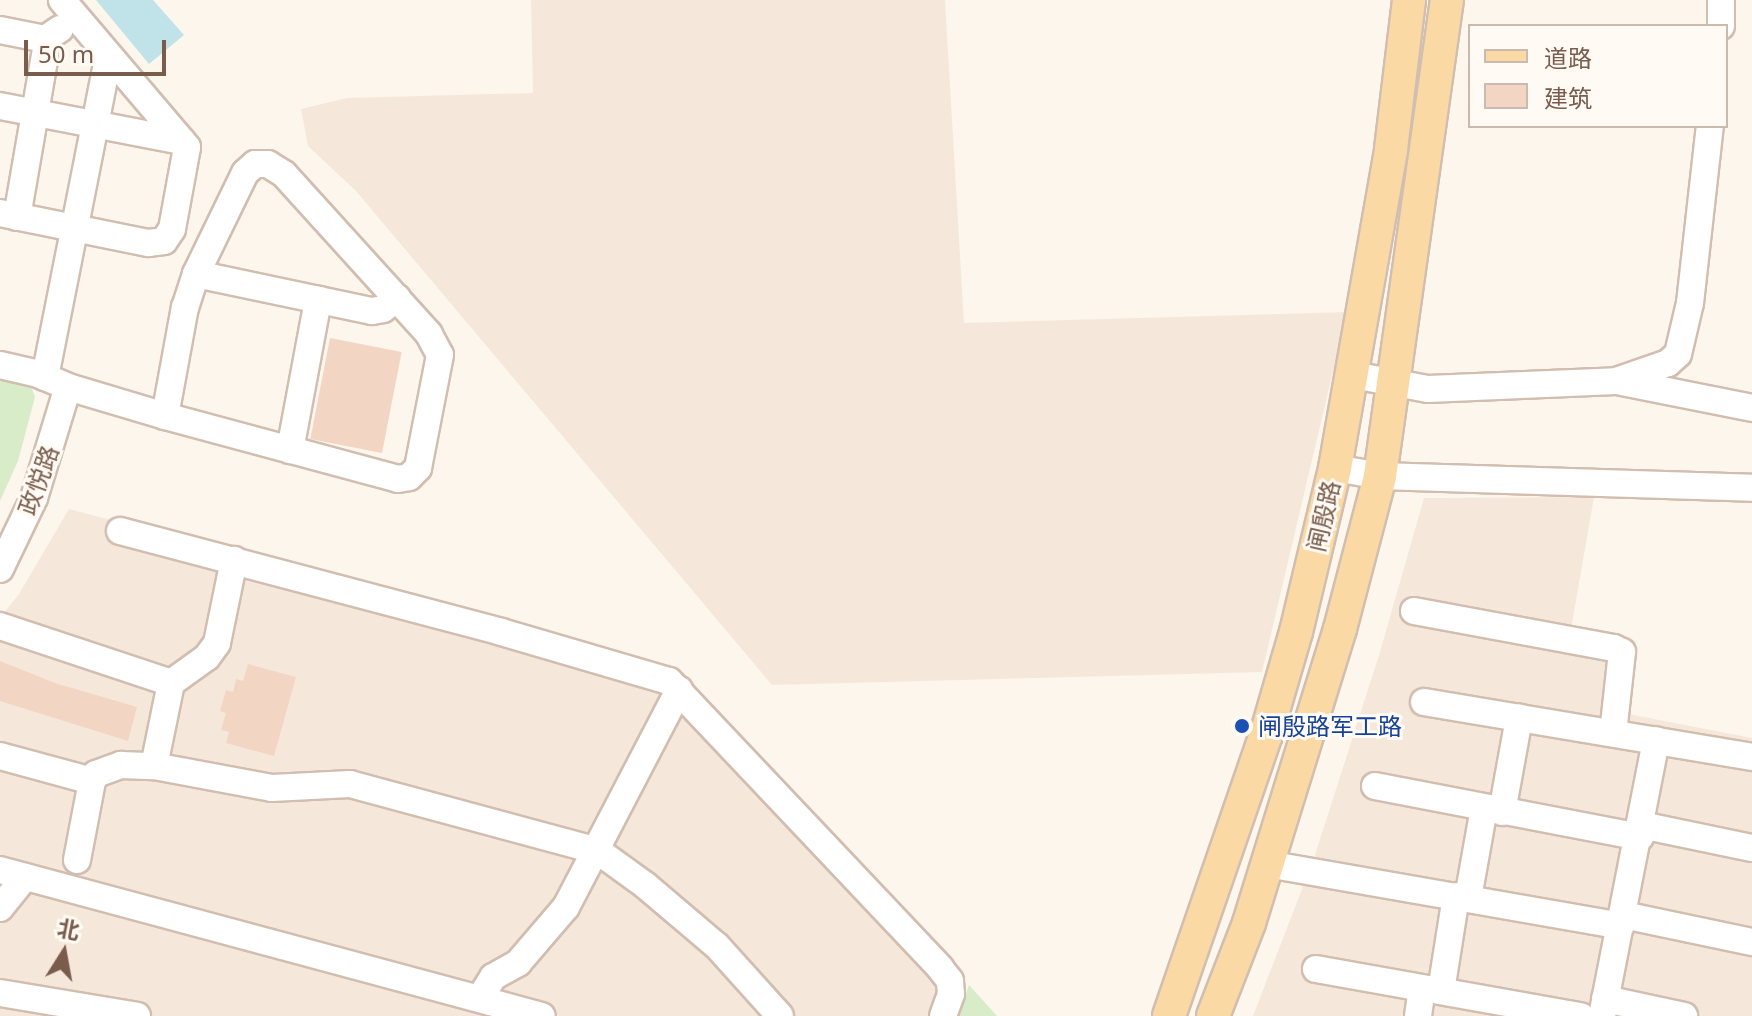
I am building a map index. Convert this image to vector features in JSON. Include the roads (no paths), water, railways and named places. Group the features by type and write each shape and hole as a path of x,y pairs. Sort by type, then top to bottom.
{"main road":[{"name":"闸殷路","path":"1169,1016 1266,735 1296,632 1335,468 1391,149 1409,0"},
{"name":"闸殷路","path":"1213,1016 1267,864 1340,629 1380,476 1447,0"}],"street":[{"path":"1721,0 1721,24"},
{"path":"68,8 187,147 172,229 164,241 148,243 8,215 35,113 48,38 68,8"},
{"path":"0,30 48,38"},
{"name":"政悦路","path":"0,569 34,498 56,382 73,229 108,58"},
{"path":"0,106 182,141"},
{"path":"1353,375 1428,389 1616,381 1648,373 1678,354 1690,303 1710,128"},
{"path":"0,365 165,416 398,479 409,477 418,468 440,355 429,334 284,174 268,164 255,164 245,173 196,274 185,307 165,416"},
{"path":"196,274 372,311 383,309 397,298"},
{"path":"290,450 318,300"},
{"path":"1616,381 1752,408"},
{"path":"1335,468 1380,476 1752,488"},
{"path":"120,531 663,677 679,690 940,968 950,981 946,1012"},
{"path":"154,766 171,683 207,657 217,643 234,560"},
{"path":"1414,611 1622,652 1613,733"},
{"path":"3,631 171,683"},
{"path":"480,998 493,977 518,963 553,924 598,851 679,690"},
{"path":"1424,702 1752,757"},
{"path":"1418,1016 1432,989 1493,810 1519,718"},
{"path":"1656,740 1604,1008 1684,1016"},
{"path":"0,756 92,781"},
{"path":"77,860 92,781 96,774 121,765 154,766 272,788 350,784 598,851 645,885 717,946 780,1016"},
{"path":"1375,786 1493,810 1752,848"},
{"path":"1267,864 1752,942"},
{"path":"0,908 13,873 542,1016"},
{"path":"1316,969 1581,1016"},
{"path":"0,993 137,1016"}],"water":[{"path":"96,0 153,0 184,35 149,64"}],"place":[{"name":"闸殷路军工路","path":"1242,726"}]}
